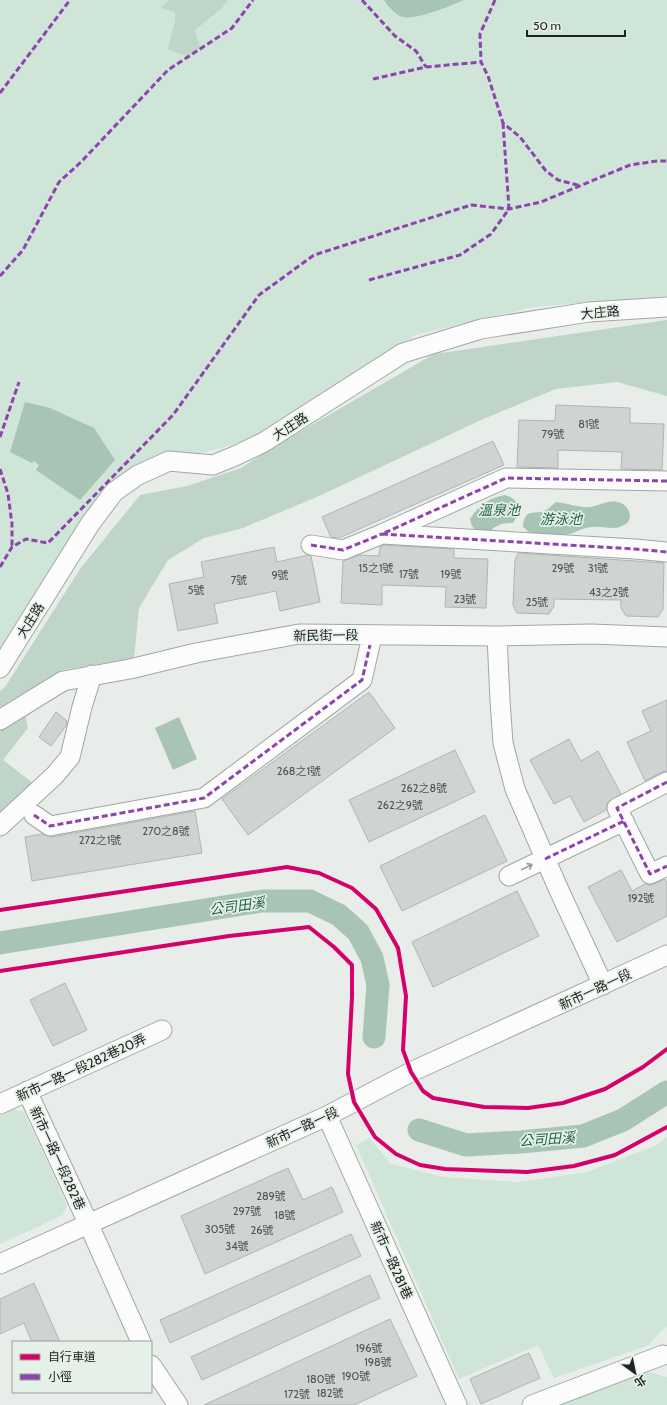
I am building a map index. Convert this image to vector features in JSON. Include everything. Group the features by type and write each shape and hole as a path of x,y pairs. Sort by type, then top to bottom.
{"street":[{"name":"大庄路","path":"0,668 90,524 114,492 138,476 169,461 213,465 235,456 264,442 403,353 481,329 589,312 667,307"},
{"path":"310,545 343,550 506,478 667,481"},
{"path":"382,534 667,552"},
{"name":"新民街一段","path":"0,720 63,681 130,669 196,653 299,634 498,636 592,634 667,637"},
{"path":"498,636 500,700 504,743 515,789 545,859 603,985"},
{"path":"34,815 50,826 204,798 362,680 370,645"},
{"path":"0,826 55,774 70,757 82,707 92,675"},
{"path":"667,782 617,808 650,874 667,866"},
{"path":"509,876 624,821"},
{"name":"新市一路一段","path":"0,1264 327,1116 411,1072 667,955"},
{"name":"新市一路一段282巷20弄","path":"0,1104 162,1030"},
{"name":"新市一路一段282巷","path":"26,1091 89,1225 141,1341"},
{"name":"新市一路281巷","path":"327,1116 457,1405"},
{"path":"532,1405 666,1352"},
{"path":"152,1366 178,1405"}],"shaded area":[{"path":"0,0 667,0 667,296 533,307 415,335 273,430 232,445 194,455 110,487 79,523 0,650"},
{"path":"169,0 228,0 222,8 195,30 200,48 188,57 168,49 175,20 175,12 161,8"},
{"path":"667,320 667,396 617,382 556,389 481,420 319,496 243,528 204,538 168,560 139,608 134,658 62,670 0,710 0,691 5,687 80,569 140,495 187,486 241,468 272,448 434,354"},
{"path":"25,714 28,728 3,760 33,783 0,816 0,728"},
{"path":"14,1109 24,1112 67,1205 63,1215 0,1244 0,1116"},
{"path":"667,1137 667,1327 659,1333 649,1345 554,1378 538,1345 459,1379 356,1145 369,1138 391,1164 444,1177 518,1182 587,1172 657,1145"},
{"path":"648,1372 667,1377 667,1405 556,1405"}],"water":[{"path":"384,0 464,0 434,12 403,17 397,14"},
{"path":"25,402 50,408 94,428 115,460 80,500 36,470 39,465 34,461 32,463 10,452"},
{"name":"溫泉池","path":"505,495 515,500 520,511 513,523 501,524 485,533 476,531 472,526 470,519 473,514 489,500"},
{"name":"游泳池","path":"556,502 586,507 617,502 621,503 627,508 630,519 624,525 616,528 590,527 570,534 561,535 534,534 523,527 524,520 528,514 542,512"},
{"path":"179,717 197,759 173,770 155,728"}],"building":[{"path":"556,405 630,408 630,423 664,424 662,470 621,469 622,452 558,450 558,468 517,467 519,420 555,421"},
{"path":"493,441 504,465 339,538 331,537 322,517"},
{"path":"384,545 454,549 454,558 488,559 486,608 445,607 446,587 382,585 382,605 341,603 343,561 359,555 379,556 380,547"},
{"path":"274,547 277,562 308,555 311,556 320,602 280,611 276,591 214,604 218,623 178,631 169,584 204,577 201,562"},
{"path":"518,553 664,563 663,609 658,617 626,616 621,608 621,600 554,599 554,606 549,614 517,613 513,605 515,560"},
{"path":"369,692 395,728 248,835 222,799"},
{"path":"667,700 667,771 645,781 627,742 651,731 642,711"},
{"path":"56,712 67,721 66,726 51,746 39,737"},
{"path":"569,739 581,761 598,751 621,794 608,802 606,810 584,822 570,796 554,804 530,760"},
{"path":"455,750 475,792 369,842 349,800"},
{"path":"195,811 202,853 32,881 25,837 42,834 52,837"},
{"path":"485,815 507,861 402,911 380,866"},
{"path":"621,870 632,891 645,884 654,884 665,879 667,883 667,916 617,942 588,887"},
{"path":"517,891 539,936 433,987 412,942"},
{"path":"65,983 87,1030 53,1046 30,1000"},
{"path":"288,1168 303,1200 332,1187 343,1212 205,1274 181,1216"},
{"path":"351,1234 361,1256 170,1343 160,1320"},
{"path":"370,1275 380,1298 202,1380 191,1357"},
{"path":"34,1283 60,1341 32,1341 24,1323 0,1334 0,1299"},
{"path":"390,1319 417,1376 354,1405 204,1405"},
{"path":"529,1353 540,1378 481,1404 470,1379"}],"waterway":[{"name":"公司田溪","path":"0,943 262,901 310,901 339,915 358,932 372,958 378,985 374,1037"},
{"name":"公司田溪","path":"419,1130 466,1145 521,1142 583,1136 623,1120 667,1092"}],"marked path":[{"path":"0,93 70,0"},
{"path":"0,276 23,250 59,182 81,162 168,70 232,28 253,0"},
{"path":"362,0 395,36 416,51 426,67"},
{"path":"495,0 480,34 481,62 488,76 503,123 520,137 546,171 558,180 581,186"},
{"path":"373,79 426,67 481,62"},
{"path":"369,280 460,255 491,234 509,209 503,123"},
{"path":"0,567 12,547 26,539 48,543 173,415 259,295 314,255 471,205 509,209 541,202 630,165 667,161"},
{"path":"0,437 19,382"},
{"path":"0,469 8,494 12,524 12,547"},
{"path":"667,481 506,478 382,534 667,552"},
{"path":"311,545 343,550 382,534"},
{"path":"34,815 50,826 204,798 362,680 370,645"},
{"path":"667,782 617,808 650,874 667,866"},
{"path":"545,859 624,821"}],"cycle path":[{"path":"0,910 287,867 319,873 352,888 376,909 398,948 406,996 403,1050 411,1072 423,1091 433,1098 484,1107 528,1108 563,1103 605,1089 643,1067 667,1049"},
{"path":"0,971 229,936 309,927 334,947 352,965 348,1074 354,1102 375,1137 396,1154 420,1165 445,1169 527,1172 574,1166 615,1155 667,1127"}]}
